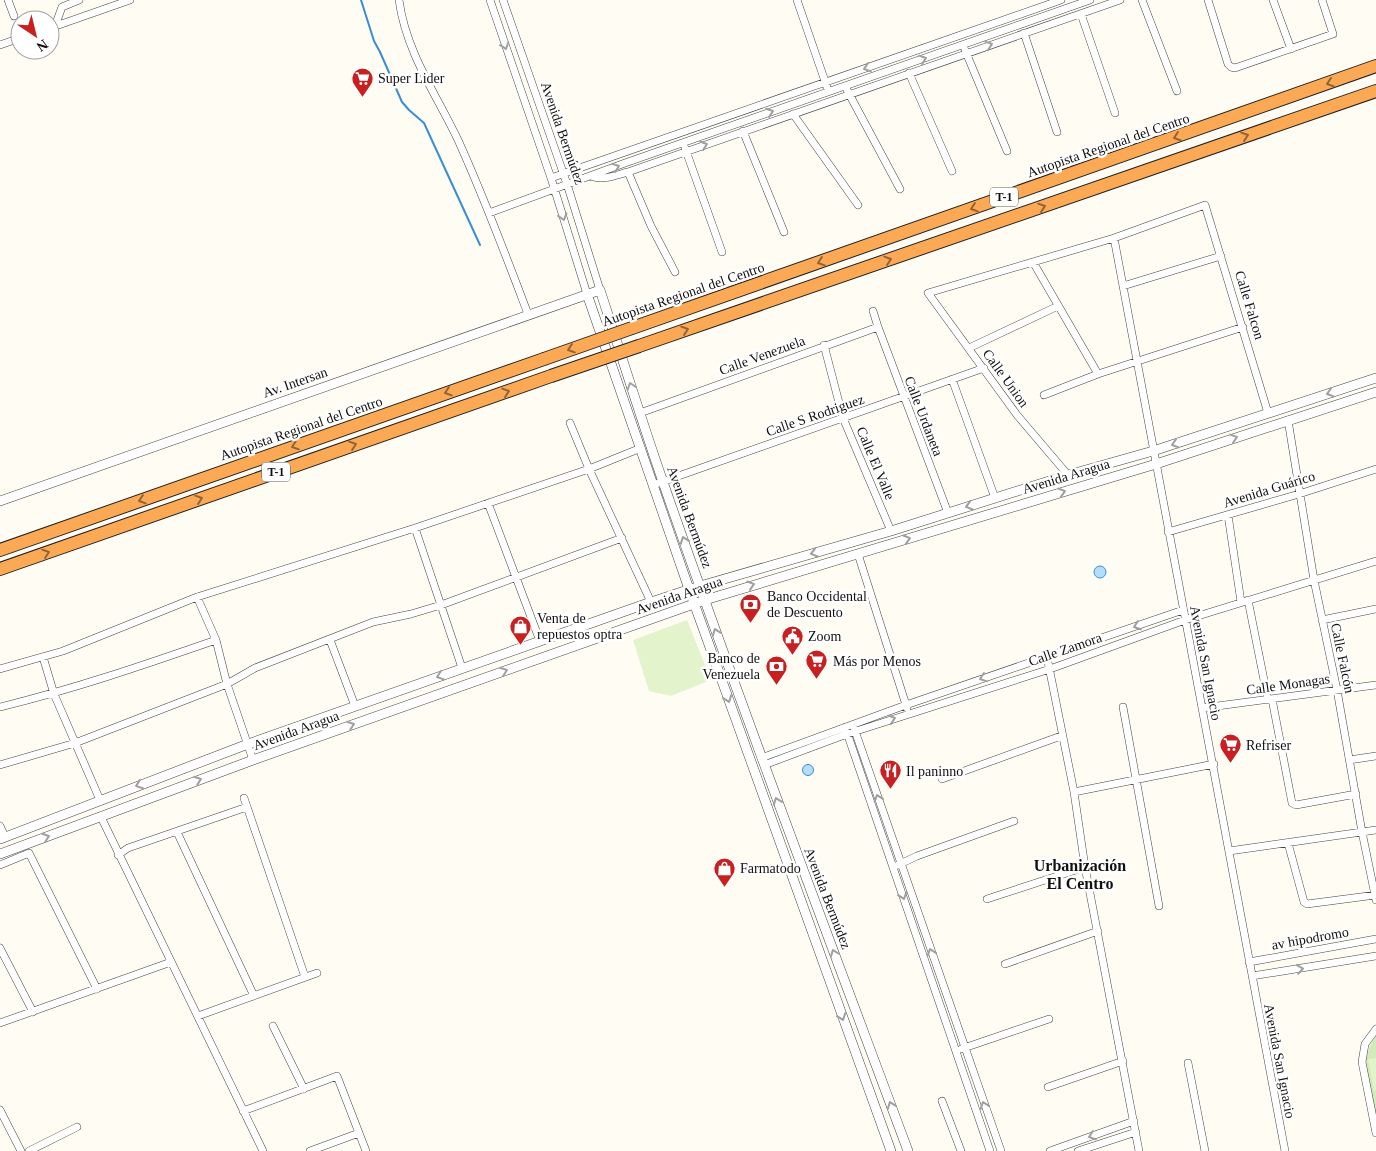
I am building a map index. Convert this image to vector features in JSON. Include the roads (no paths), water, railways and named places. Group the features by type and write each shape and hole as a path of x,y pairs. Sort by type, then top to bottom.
{"highway":[{"name":"Autopista Regional del Centro","path":"0,550 1376,66"},
{"name":"T-1","path":"0,569 551,376 1376,91"}],"street":[{"path":"60,10 62,6 79,0"},
{"path":"60,24 130,0"},
{"path":"399,0 401,18 419,66 459,142 528,314"},
{"name":"Avenida Bermúdez","path":"490,0 555,190 587,294 641,448 658,483 700,586 762,762 908,1151"},
{"name":"Avenida Bermúdez","path":"503,0 567,184 640,413 658,483 694,604 891,1151"},
{"path":"797,0 832,100"},
{"path":"551,178 1061,0"},
{"path":"489,213 1090,0"},
{"path":"591,176 604,178 628,172 1120,0"},
{"path":"1142,0 1176,91"},
{"path":"1208,0 1228,64 1235,68 1332,34 1322,0"},
{"path":"1273,0 1291,49"},
{"path":"1081,14 1115,112"},
{"path":"1024,33 1057,132"},
{"path":"964,45 1008,151"},
{"path":"909,73 952,171"},
{"path":"841,77 900,189"},
{"path":"793,114 858,205"},
{"path":"743,131 784,232"},
{"path":"684,143 722,252"},
{"path":"628,172 651,226 674,272"},
{"name":"Calle Falcon","path":"1114,238 1206,206 1268,413"},
{"path":"1098,374 1033,262 1114,238"},
{"name":"Avenida San Ignacio","path":"1114,238 1285,1151"},
{"path":"1123,286 1221,256"},
{"name":"Calle Union","path":"1033,262 928,293 1017,415 1068,475"},
{"name":"Av. Intersan","path":"0,500 600,290"},
{"path":"969,348 1058,306"},
{"path":"873,311 878,327"},
{"name":"Calle Venezuela","path":"640,413 878,327"},
{"name":"Calle Urdaneta","path":"878,327 948,513"},
{"path":"1044,395 1098,374 1243,327"},
{"name":"Calle El Valle","path":"824,345 843,418 890,531"},
{"name":"Calle S Rodriguez","path":"658,483 984,368"},
{"name":"Avenida Aragua","path":"3,838 248,744 689,589 890,531 1068,475 1153,451 1376,378"},
{"path":"952,380 996,498"},
{"name":"Avenida Aragua","path":"0,854 253,760 704,600 1156,464 1376,392"},
{"name":"Calle Falcón","path":"1288,420 1314,580 1376,896"},
{"path":"570,423 651,602"},
{"path":"0,670 63,651 198,597 415,528 589,468 641,448"},
{"name":"Avenida Guárico","path":"1168,532 1299,494 1376,469"},
{"path":"488,502 540,641"},
{"path":"1228,515 1244,601 1270,699 1292,803 1296,805 1356,794"},
{"path":"415,528 462,668"},
{"path":"0,765 75,743 228,684 255,668 373,622 441,605 622,538"},
{"path":"858,554 909,714"},
{"name":"Calle Zamora","path":"762,762 846,730 909,714 1050,668 1185,620 1376,561"},
{"path":"198,597 216,640 253,760"},
{"path":"1322,620 1376,609"},
{"name":"Calle Zamora","path":"854,728 906,705 1183,610"},
{"path":"0,706 54,694 125,672 216,640"},
{"path":"330,640 354,706"},
{"path":"43,657 54,694 100,800"},
{"path":"1047,657 1061,736 1074,792 1085,866 1139,1151"},
{"name":"Calle Monagas","path":"1202,708 1376,685"},
{"path":"1122,707 1159,906"},
{"path":"854,728 1001,1151"},
{"path":"846,730 990,1151"},
{"path":"942,779 1061,736"},
{"path":"1349,760 1376,756"},
{"path":"1074,792 1136,778 1214,764"},
{"path":"244,798 305,977"},
{"path":"118,855 128,848 247,807"},
{"path":"101,817 263,1151"},
{"path":"893,867 917,856 1014,822"},
{"path":"0,826 3,838"},
{"path":"1229,851 1376,830"},
{"path":"177,832 254,996"},
{"path":"1288,843 1306,904 1376,896"},
{"path":"0,865 29,853 97,988"},
{"path":"987,899 1085,866"},
{"path":"802,904 814,900"},
{"path":"1005,964 1098,931"},
{"name":"av hipodromo","path":"1249,962 1376,939"},
{"path":"0,948 33,1012"},
{"name":"av hipodromo","path":"1252,976 1376,956"},
{"path":"0,1023 171,962"},
{"path":"198,1016 317,973"},
{"path":"956,1050 1050,1018"},
{"path":"273,1026 304,1089"},
{"path":"1376,1029 1365,1044 1362,1062 1376,1133"},
{"path":"1048,1087 1123,1061"},
{"path":"1188,1063 1205,1151"},
{"path":"243,1111 337,1076 366,1151"},
{"path":"942,1101 961,1151"},
{"path":"0,1110 3,1123 20,1151"},
{"path":"1050,1151 1134,1121"},
{"path":"29,1151 77,1127"},
{"path":"1078,1151 1136,1132"},
{"path":"310,1151 359,1133"}],"water":[{"path":"1098,566 1102,566 1106,572 1102,578 1098,578 1094,574 1094,570"},
{"path":"806,765 810,765 813,770 812,774 806,775 803,772 803,768"}],"waterway":[{"path":"361,0 374,41 402,102 424,123 480,245"}],"place":[{"name":"Super Lider","path":"362,97"},
{"name":"Banco Occidental de Descuento","path":"751,623"},
{"name":"Venta de repuestos optra","path":"521,645"},
{"name":"Zoom","path":"792,655"},
{"name":"Más por Menos","path":"817,680"},
{"name":"Banco de Venezuela","path":"776,685"},
{"name":"Refriser","path":"1230,764"},
{"name":"Il paninno","path":"890,790"},
{"name":"Farmatodo","path":"724,887"}],"district":[{"name":"Urbanización El Centro","path":"1080,874"}]}
